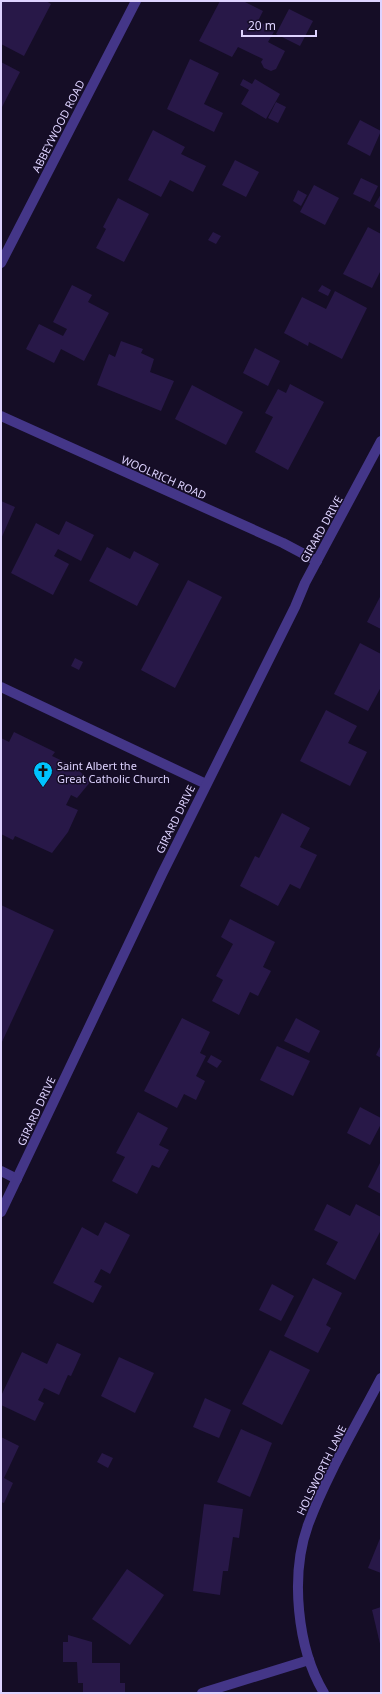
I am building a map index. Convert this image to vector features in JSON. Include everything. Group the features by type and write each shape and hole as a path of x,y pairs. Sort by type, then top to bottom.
{"street":[{"name":"ABBEYWOOD ROAD","path":"1,262 136,1"},
{"name":"WOOLRICH ROAD","path":"1,416 275,540 317,561"},
{"name":"GIRARD DRIVE","path":"1,1212 206,784 317,561 381,441"},
{"path":"1,687 206,784"},
{"path":"1,1172 17,1179"},
{"name":"HOLSWORTH LANE","path":"324,1693 309,1660 301,1631 299,1610 300,1566 303,1543 308,1526 325,1486 381,1378"},
{"path":"202,1693 309,1660"}],"building":[{"path":"1,1 46,1 51,4 24,56 1,44"},
{"path":"220,1 243,1 263,11 258,21 275,30 268,42 285,51 276,69 271,71 264,68 261,62 263,59 238,47 232,57 199,41"},
{"path":"289,9 313,21 300,46 276,34"},
{"path":"190,59 219,73 204,104 223,113 214,132 167,109"},
{"path":"1,62 20,72 1,109"},
{"path":"243,79 252,84 255,79 280,94 266,119 241,104 249,90 240,85"},
{"path":"276,102 286,107 278,123 268,118"},
{"path":"360,120 381,131 370,156 347,144"},
{"path":"153,130 185,147 181,154 206,166 193,192 170,180 161,197 128,180"},
{"path":"235,160 259,172 246,197 222,185"},
{"path":"361,178 378,186 370,202 353,194"},
{"path":"314,185 339,198 325,225 300,212"},
{"path":"298,190 307,195 301,206 293,201"},
{"path":"381,194 381,210 374,206"},
{"path":"118,198 149,214 124,262 96,248 106,229 103,227"},
{"path":"368,227 381,234 381,270 372,288 343,274"},
{"path":"213,232 221,236 216,244 208,240"},
{"path":"72,285 92,295 88,302 109,313 84,361 61,349 54,363 26,349 39,324 63,336 67,329 53,322"},
{"path":"322,285 331,290 328,296 318,291"},
{"path":"335,291 367,308 342,359 309,342 308,346 284,333 302,297 326,309"},
{"path":"121,341 143,349 141,353 154,359 150,372 174,381 161,411 97,385 109,354 115,357"},
{"path":"255,348 280,361 268,386 243,373"},
{"path":"290,384 324,402 288,470 255,452 273,417 265,413 278,389 286,393"},
{"path":"192,385 243,412 226,445 175,419"},
{"path":"1,501 15,507 1,539"},
{"path":"66,521 94,535 81,561 58,549 54,556 69,564 53,595 11,573 36,523 59,535"},
{"path":"107,547 130,559 134,551 159,564 137,606 89,581"},
{"path":"188,580 222,597 175,688 141,670"},
{"path":"381,595 381,629 367,622"},
{"path":"360,643 381,654 381,687 368,711 334,694"},
{"path":"75,658 83,662 79,670 71,666"},
{"path":"326,710 357,726 348,743 367,752 350,786 300,761"},
{"name":"Saint Albert the Great Catholic Church","path":"14,732 55,752 52,756 73,766 91,781 77,798 71,795 66,805 78,810 68,832 52,853 15,836 13,840 1,834 1,738 9,742"},
{"path":"282,813 310,828 300,847 317,855 300,889 290,884 278,906 240,886 255,856 259,858"},
{"path":"1,905 54,930 1,1044"},
{"path":"230,919 275,942 263,967 271,971 258,996 250,992 239,1015 212,1001 223,980 216,976 233,944 221,937"},
{"path":"182,1018 210,1032 200,1053 206,1056 196,1076 205,1081 196,1100 184,1094 177,1108 144,1091"},
{"path":"296,1018 320,1031 309,1053 284,1041"},
{"path":"381,1045 381,1058 376,1055"},
{"path":"277,1046 310,1061 293,1096 260,1080"},
{"path":"211,1055 222,1061 217,1068 207,1062"},
{"path":"360,1107 381,1118 381,1124 370,1145 347,1133"},
{"path":"138,1112 168,1128 159,1145 169,1150 159,1168 152,1165 137,1194 112,1181 125,1157 116,1153"},
{"path":"381,1161 381,1194 368,1187"},
{"path":"327,1204 350,1216 356,1204 381,1217 381,1230 355,1280 326,1264 338,1242 314,1230"},
{"path":"105,1222 130,1235 110,1274 101,1269 94,1282 102,1286 93,1303 53,1283 82,1227 98,1236"},
{"path":"313,1278 342,1293 326,1325 331,1328 318,1353 284,1336"},
{"path":"272,1284 294,1296 281,1321 259,1310"},
{"path":"57,1343 81,1354 71,1376 68,1375 59,1395 44,1388 38,1400 44,1403 35,1421 1,1405 1,1396 22,1352 47,1364"},
{"path":"270,1350 310,1370 282,1425 242,1404"},
{"path":"119,1357 154,1373 135,1413 101,1396"},
{"path":"205,1398 231,1410 219,1438 193,1427"},
{"path":"241,1429 272,1443 250,1497 217,1482"},
{"path":"1,1437 19,1446 4,1478 13,1483 4,1503 1,1502"},
{"path":"102,1453 113,1458 108,1468 97,1462"},
{"path":"204,1504 243,1509 239,1538 233,1537 228,1571 223,1571 220,1595 193,1591"},
{"path":"381,1536 381,1573 368,1568"},
{"path":"127,1569 164,1595 130,1645 92,1619"},
{"path":"381,1607 381,1648 372,1610"},
{"path":"68,1635 92,1642 92,1663 120,1663 120,1683 125,1683 125,1693 83,1693 83,1683 78,1683 77,1662 63,1662 63,1642 68,1642"}],"place":[{"name":"Saint Albert the Great Catholic Church","path":"43,788"}]}
